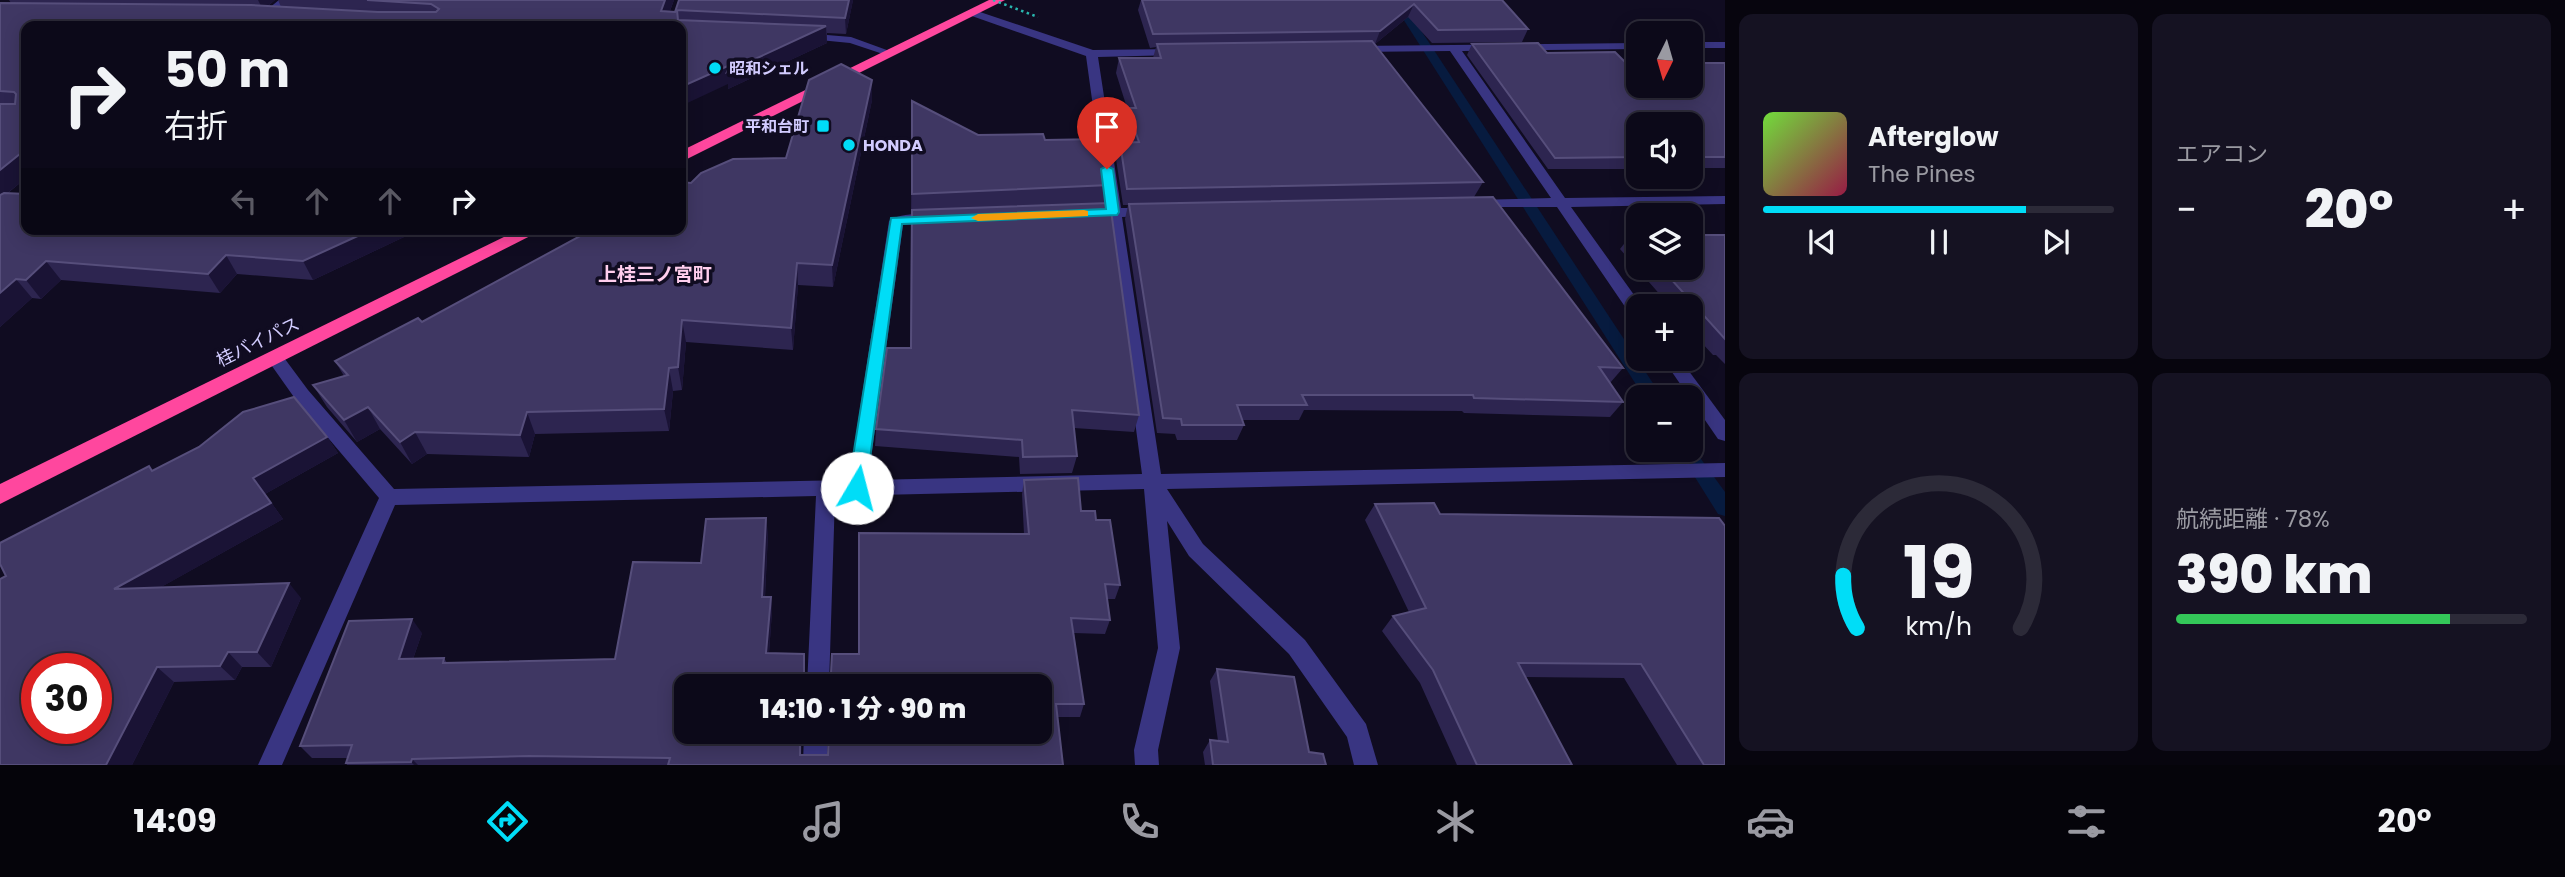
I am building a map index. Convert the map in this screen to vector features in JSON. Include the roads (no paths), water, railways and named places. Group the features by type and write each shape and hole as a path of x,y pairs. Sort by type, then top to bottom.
{"highway":[{"path":"686,154 996,0"},
{"name":"桂バイパス","path":"0,495 523,235"}],"street":[{"path":"259,21 286,0"},
{"path":"973,13 1092,54 1189,52"},
{"path":"239,16 279,17"},
{"path":"786,36 851,40 889,53"},
{"path":"1703,45 1725,45"},
{"path":"1342,49 1626,46"},
{"path":"1453,47 1626,296"},
{"path":"1092,54 1153,482 1169,648 1146,750 1147,765"},
{"path":"1461,204 1725,200"},
{"path":"1072,214 1168,211"},
{"path":"857,488 896,220 950,219"},
{"path":"276,359 302,395 389,496"},
{"path":"1680,371 1725,434"},
{"path":"389,496 1725,470"},
{"path":"1153,482 1196,550 1297,647 1357,732 1366,765"},
{"path":"818,674 826,488"},
{"path":"270,765 389,496"},
{"path":"815,765 816,744"}],"waterway":[{"path":"1396,0 1645,385"},
{"path":"1695,462 1725,508"}],"place":[{"name":"昭和シェル","path":"715,68"},
{"name":"平和台町","path":"823,126"},
{"name":"HONDA","path":"849,145"}],"district":[{"name":"上桂三ノ宮町","path":"655,274"}]}
